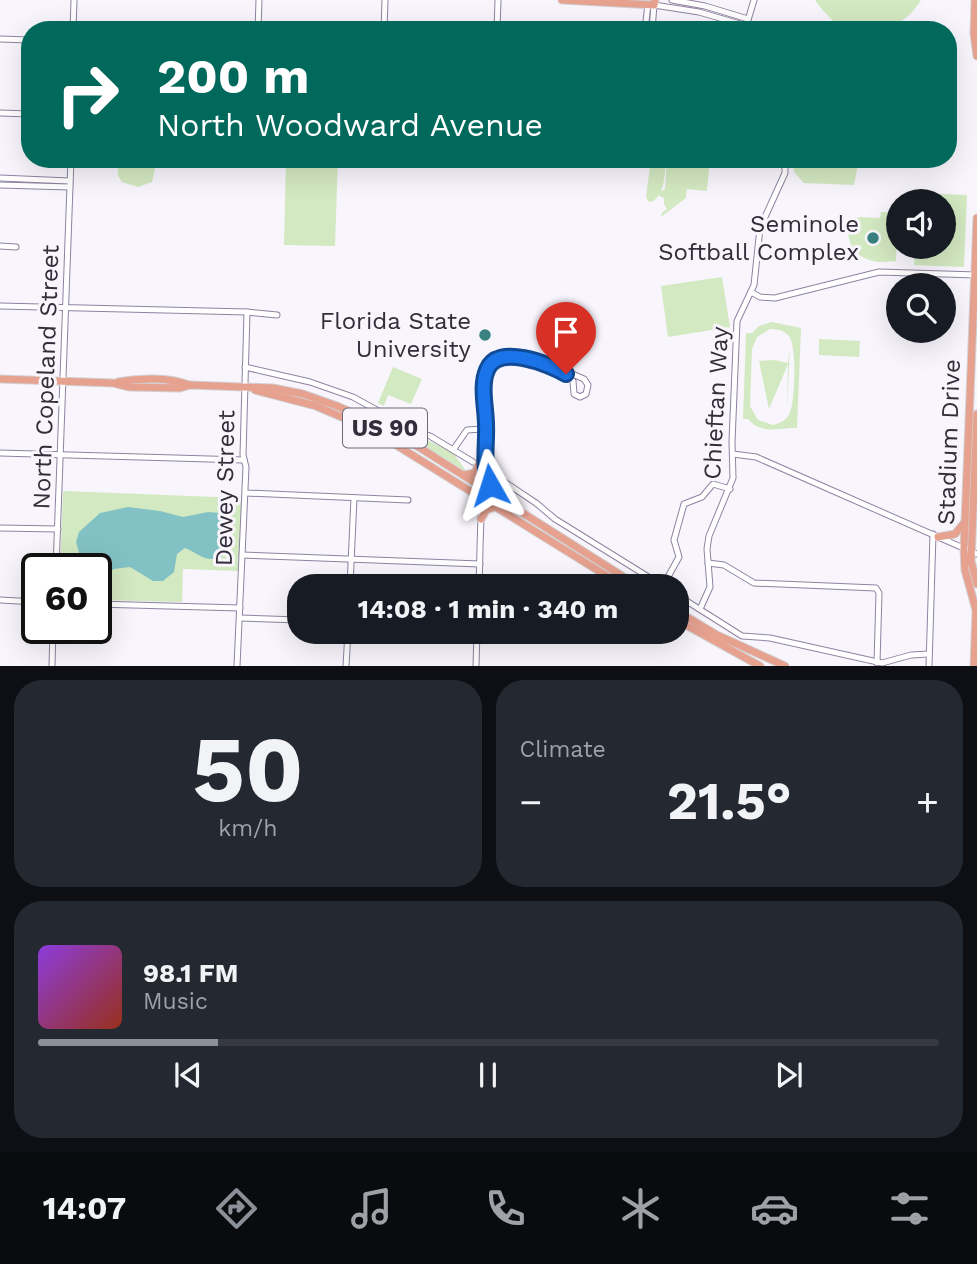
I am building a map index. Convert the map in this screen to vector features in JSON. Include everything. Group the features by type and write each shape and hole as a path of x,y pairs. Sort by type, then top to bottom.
{"main road":[{"path":"562,0 652,2"},
{"path":"975,0 974,34 977,56"},
{"name":"Stadium Drive","path":"974,666 976,610 965,570 971,551 965,522 977,218"},
{"name":"US 90","path":"0,379 113,383 129,387 180,388 190,385 281,389 337,406 384,428 461,474 503,506 605,574"},
{"name":"US 90","path":"244,387 309,404 353,420 482,498 503,506 618,574"},
{"name":"Stadium Drive","path":"977,414 971,551 977,584"},
{"path":"461,474 474,473 477,461"},
{"path":"481,519 488,508 503,506 490,486 489,472"},
{"path":"935,536 955,534 965,522"},
{"path":"689,618 785,666"},
{"path":"689,627 761,666"}],"street":[{"path":"73,21 74,0"},
{"path":"258,21 259,0"},
{"path":"384,21 385,0"},
{"path":"497,21 498,0"},
{"path":"672,0 705,6 738,21"},
{"path":"748,21 754,0"},
{"path":"652,2 732,21"},
{"path":"647,21 652,2"},
{"path":"652,2 652,21"},
{"path":"0,39 21,40"},
{"path":"0,113 21,114"},
{"name":"North Copeland Street","path":"57,553 71,168"},
{"name":"Chieftan Way","path":"700,609 709,589 709,534 730,489 734,471 737,321 756,276 760,228 785,168"},
{"path":"0,178 70,184"},
{"path":"0,185 46,183"},
{"path":"0,246 16,247"},
{"path":"751,292 760,297 775,298 879,272 976,275"},
{"path":"0,306 277,315"},
{"name":"Dewey Street","path":"237,666 246,493 244,387 247,312"},
{"path":"482,488 489,472 485,400 486,371 492,362 498,358 510,357 536,361 585,380 588,387 586,394 579,397 574,394 573,381 565,373"},
{"path":"246,367 343,393 477,461"},
{"path":"480,574 482,488 477,461 482,406 485,400"},
{"path":"453,450 467,430 482,429"},
{"path":"0,453 244,460"},
{"path":"733,454 753,456 971,551"},
{"path":"489,472 555,519 644,574"},
{"path":"670,574 679,557 674,540 684,505 702,497 713,484 730,489"},
{"path":"246,493 408,500"},
{"path":"350,574 354,498"},
{"path":"0,528 58,530"},
{"path":"929,666 935,536"},
{"path":"242,555 480,564"},
{"path":"708,564 724,565 755,584 876,588 879,593 877,663"},
{"path":"0,600 21,601"},
{"path":"689,602 742,636 814,647 877,663 887,663 916,654 929,654"},
{"path":"112,604 240,608"},
{"path":"240,618 287,620"},
{"path":"52,666 53,644"},
{"path":"346,666 347,644"},
{"path":"476,666 477,644"}],"green space":[{"path":"815,0 921,0 900,21 834,21"},
{"path":"286,168 338,168 335,246 284,245"},
{"path":"650,168 666,168 659,195 651,202 646,197"},
{"path":"666,168 709,168 707,191 687,189 686,198 661,217 667,209 664,198 659,196 665,189"},
{"path":"794,168 857,168 854,185 804,183"},
{"path":"155,169 152,182 138,187 122,182 118,170"},
{"path":"956,195 967,195 964,267 914,265 914,259 956,259"},
{"name":"Seminole Softball Complex","path":"881,212 886,212 886,259 896,261 878,262 866,259 860,256 850,241 849,221 859,217 880,218"},
{"path":"722,277 730,327 668,337 661,286"},
{"path":"772,322 801,328 797,428 765,429 743,419 746,333 752,333 759,326","holes":["770,329 783,331 789,336 792,342 794,374 790,412 783,421 773,425 758,420 750,406 752,349 757,337"]},
{"path":"819,339 860,341 859,357 819,355"},
{"path":"790,346 787,410 788,364 769,409 759,361 788,363"},
{"path":"393,367 422,379 411,404 388,395 384,406 378,403"},
{"path":"389,419 457,454 456,457 467,472 387,423"},
{"path":"63,491 242,498 238,571 183,569 182,602 112,600 112,553 61,553"}],"water":[{"path":"128,507 183,517 208,512 220,513 224,515 229,546 222,557 211,559 185,548 177,554 174,572 163,581 153,581 130,567 112,570 112,553 79,553 76,542 79,532 100,513"}],"place":[{"name":"Seminole Softball Complex","path":"873,238"},
{"name":"Florida State University","path":"485,335"}],"route":[{"path":"490,485 486,471 485,400 485,376 489,366 498,358 524,358 542,362 566,374"}]}
